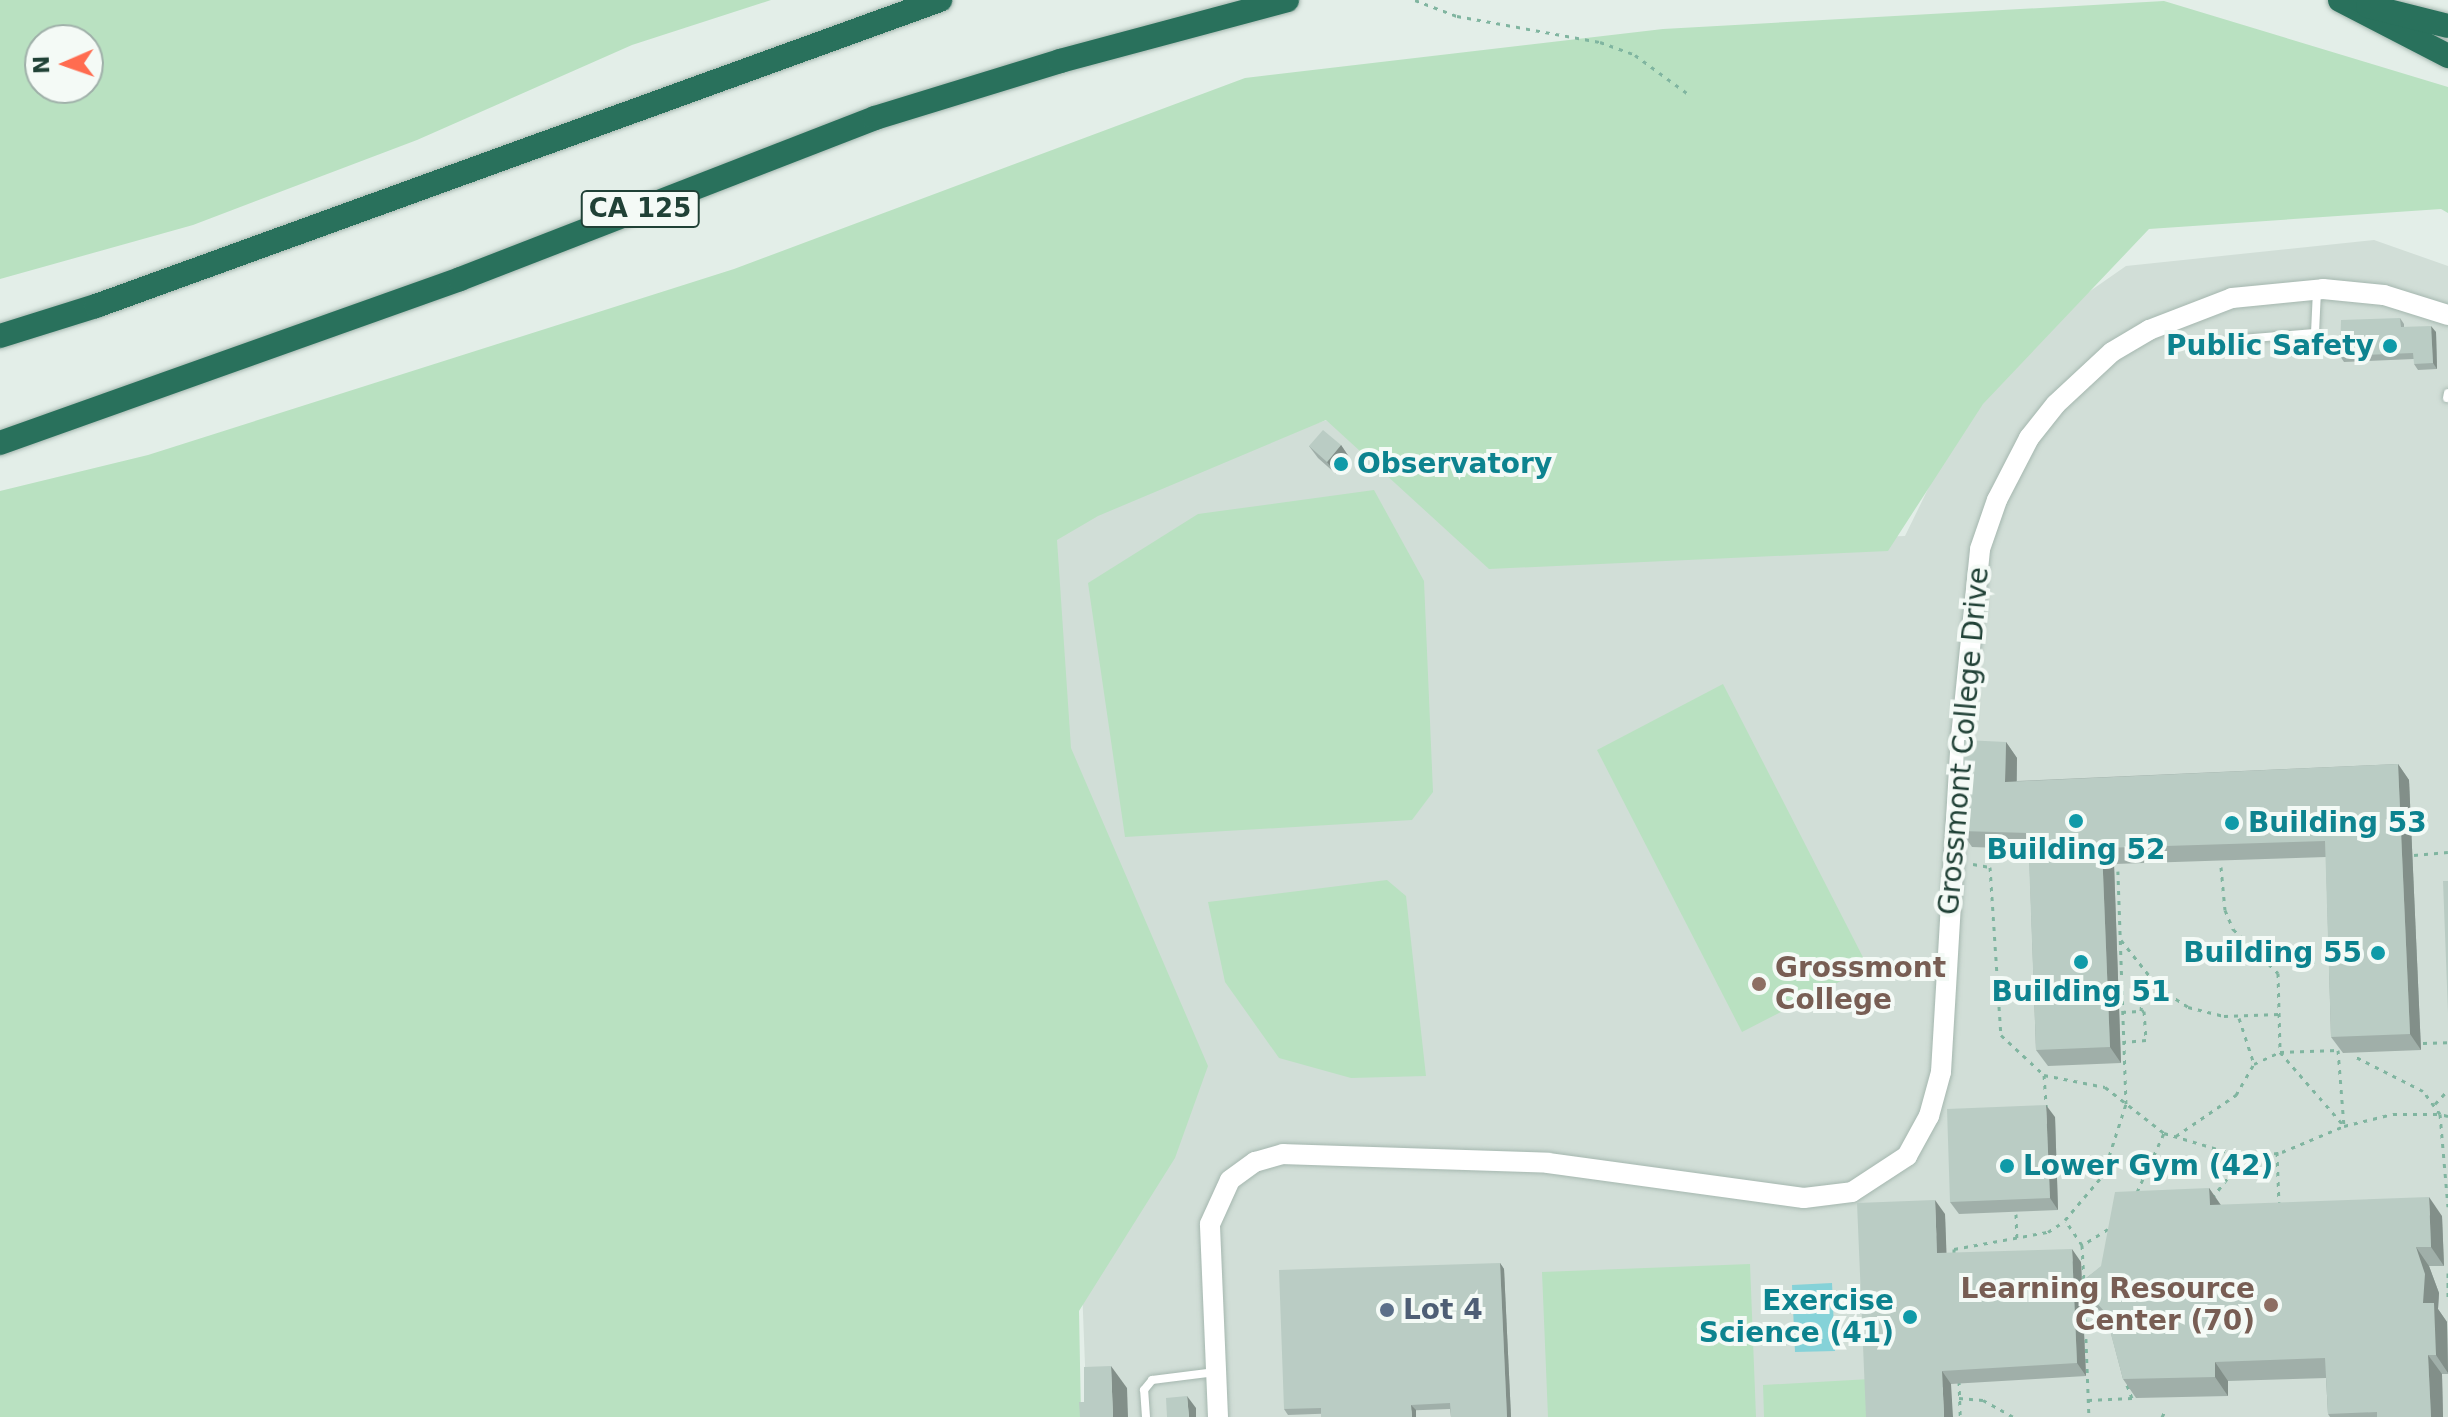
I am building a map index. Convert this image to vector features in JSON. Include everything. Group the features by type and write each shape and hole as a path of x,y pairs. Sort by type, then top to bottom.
{"highway":[{"path":"0,336 96,306 940,0"},
{"name":"CA 125","path":"0,443 460,279 875,118 1060,61 1287,0"},
{"path":"2341,0 2448,26"},
{"path":"2341,0 2448,56"}],"street":[{"name":"Grossmont College Drive","path":"1218,1417 1210,1224 1230,1180 1255,1162 1283,1154 1548,1163 1804,1198 1852,1192 1907,1156 1929,1116 1941,1072 1972,602 1980,549 1997,500 2029,438 2056,404 2112,352 2149,330 2232,298 2317,290 2384,295 2448,315"}],"lane":[{"path":"2229,340 2315,333 2317,290"},
{"path":"1146,1417 1144,1390 1152,1380 1216,1372"}],"path":[{"path":"1415,0 1457,16 1600,42 1635,55 1688,94"},
{"path":"2414,855 2448,852"},
{"path":"1953,861 1990,867 2001,1035 2044,1075 2105,1087 2164,1133 2244,1157 2277,1152 2344,1126 2393,1114 2448,1116"},
{"path":"2221,867 2225,910 2233,929 2278,973 2280,1052 2344,1126"},
{"path":"1954,1264 1954,1249 2048,1232 2065,1220 2103,1175 2126,1104 2118,871"},
{"path":"2119,938 2155,984 2201,1012 2238,1017 2279,1014"},
{"path":"2271,964 2331,961"},
{"path":"2124,1042 2146,1040 2141,1011 2145,992 2155,984"},
{"path":"2122,1012 2141,1011"},
{"path":"2238,1017 2254,1064"},
{"path":"2423,1043 2448,1042"},
{"path":"2176,1137 2236,1095 2254,1064 2280,1052 2338,1050 2344,1126"},
{"path":"2354,1056 2423,1091 2435,1104 2440,1114 2448,1204"},
{"path":"2044,1075 2046,1110"},
{"path":"2435,1104 2448,1090"},
{"path":"2133,1202 2164,1133"},
{"path":"2277,1152 2280,1219"},
{"path":"2208,1202 2244,1157"},
{"path":"2016,1214 2017,1238"},
{"path":"2065,1220 2082,1245 2089,1417"},
{"path":"2082,1245 2113,1226"},
{"path":"2448,1273 2448,1297"},
{"path":"2084,1289 2093,1294"},
{"path":"2086,1327 2102,1317"},
{"path":"1958,1368 1960,1417"},
{"path":"2088,1400 2132,1398 2123,1368"},
{"path":"1959,1398 1983,1400 2014,1417"},
{"path":"2162,1417 2166,1409"}],"shaded area":[{"name":"Grossmont College","path":"2374,240 2448,266 2448,1417 1087,1417 1052,508 1327,420 1501,551 1905,536 1991,360 2126,266"}],"green space":[{"path":"0,0 771,0 632,45 417,140 193,225 0,279"},
{"path":"2164,1 2448,87 2448,213 2441,209 2149,229 1983,404 1888,551 1489,569 1326,420 1098,516 1057,540 1071,748 1208,1066 1175,1158 1079,1311 1081,1417 0,1417 0,491 148,455 734,269 1245,78 1663,29"},
{"path":"1374,490 1424,581 1433,792 1412,820 1125,837 1088,583 1198,514"},
{"path":"1723,684 1868,967 1742,1032 1597,750"},
{"path":"1387,880 1406,896 1426,1076 1351,1078 1279,1058 1225,982 1208,902"},
{"path":"1750,1264 1756,1417 1548,1417 1542,1272"},
{"path":"1870,1379 1872,1417 1764,1417 1763,1385"}],"water":[{"path":"1832,1283 1835,1351 1795,1352 1792,1285"}],"building":[{"name":"Public Safety","path":"2400,318 2401,327 2431,326 2433,363 2414,364 2413,353 2340,356 2341,320"},
{"path":"1323,430 1341,445 1327,462 1309,446"},
{"path":"1964,740 2006,742 2005,782 2398,764 2410,1034 2331,1037 2325,841 2102,848 2110,1047 2036,1050 2028,833 1961,831"},
{"path":"2443,881 2448,881 2448,1013"},
{"name":"Lower Gym (42)","path":"2046,1105 2050,1198 1950,1202 1947,1109"},
{"name":"Learning Resource Center (70)","path":"2209,1188 2210,1205 2429,1197 2431,1247 2416,1247 2425,1274 2423,1303 2434,1303 2436,1355 2428,1355 2431,1417 2377,1417 2377,1412 2328,1414 2325,1358 2215,1362 2215,1377 2123,1379 2105,1312 2079,1284 2101,1266 2115,1192"},
{"path":"1935,1200 1937,1253 2072,1249 2077,1363 1942,1371 1944,1417 1866,1417 1857,1203"},
{"path":"1500,1263 1507,1417 1451,1417 1450,1403 1411,1405 1412,1417 1321,1417 1321,1408 1284,1409 1279,1270"},
{"path":"1111,1366 1113,1417 1080,1417 1079,1402 1084,1402 1084,1367"},
{"path":"1187,1396 1189,1417 1167,1417 1166,1398"}],"place":[{"name":"Public Safety","path":"2390,346"},
{"name":"Observatory","path":"1341,464"},
{"name":"Building 52","path":"2076,821"},
{"name":"Building 53","path":"2232,823"},
{"name":"Building 55","path":"2378,953"},
{"name":"Building 51","path":"2081,962"},
{"name":"Grossmont College","path":"1759,984"},
{"name":"Lower Gym (42)","path":"2007,1166"},
{"name":"Learning Resource Center (70)","path":"2271,1305"},
{"name":"Lot 4","path":"1387,1310"},
{"name":"Exercise Science (41)","path":"1910,1317"}]}
